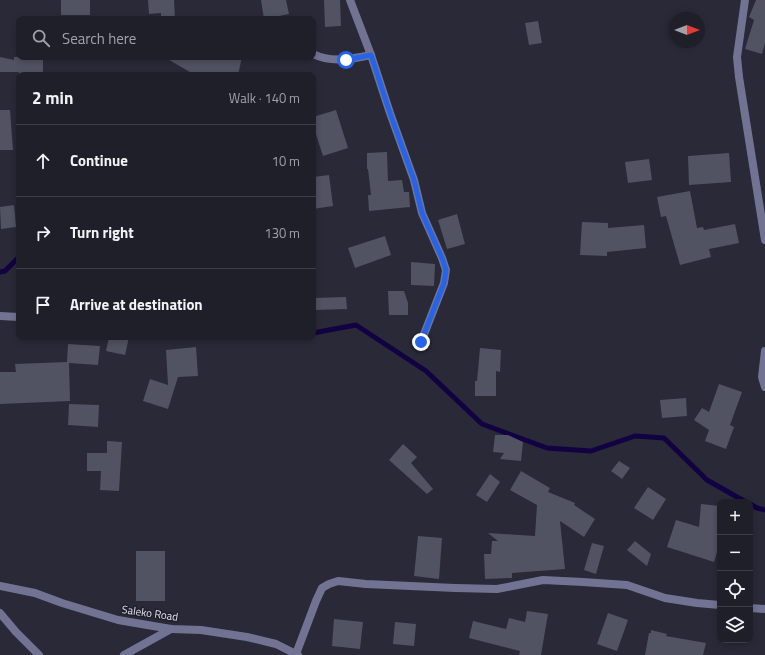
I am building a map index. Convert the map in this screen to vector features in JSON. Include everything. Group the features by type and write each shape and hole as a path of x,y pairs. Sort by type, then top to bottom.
{"street":[{"path":"350,0 371,55 414,180 422,213 446,270 444,283 421,342"},
{"path":"745,0 737,57 765,240"},
{"path":"316,55 336,60 353,59 371,55"},
{"path":"0,316 16,317"},
{"path":"765,351 762,377 765,387"},
{"path":"297,655 322,588 338,581 366,584 483,589 497,589 543,580 590,582 627,585 665,598 697,604 717,605"},
{"name":"Saleko Road","path":"0,586 34,593 62,604 118,620 171,629 201,630 247,637 276,644 297,655"},
{"path":"753,608 765,609"},
{"path":"0,613 16,632 39,655"},
{"path":"124,655 171,629"}],"building":[{"path":"61,0 90,0 90,15 61,15"},
{"path":"148,0 174,0 175,16 161,16 161,13 149,14"},
{"path":"261,0 286,0 289,14 279,16 264,16"},
{"path":"324,0 340,0 341,26 325,27"},
{"path":"756,0 765,0 765,43 762,54 745,49 754,20 749,17"},
{"path":"538,21 542,43 529,45 525,23"},
{"path":"0,57 14,60 14,57 16,57 16,60 43,60 43,72 0,72"},
{"path":"169,60 241,60 239,72 190,72"},
{"path":"0,110 10,110 13,150 0,150"},
{"path":"336,110 348,148 323,156 316,134 316,116"},
{"path":"387,152 388,181 402,180 404,192 409,192 410,207 369,211 368,195 371,195 367,169 367,153"},
{"path":"729,153 731,182 689,185 688,156"},
{"path":"649,159 652,180 628,183 625,162"},
{"path":"329,175 333,206 316,209 316,177"},
{"path":"690,191 697,228 703,227 704,230 735,224 739,243 709,249 711,257 680,265 666,216 661,217 657,197"},
{"path":"14,205 16,227 1,229 0,207"},
{"path":"457,214 465,244 447,249 438,220"},
{"path":"582,222 608,223 608,228 644,225 646,248 607,252 607,256 580,255"},
{"path":"385,236 391,255 355,268 348,248"},
{"path":"411,262 435,264 434,286 411,285"},
{"path":"388,291 404,291 408,303 408,315 389,315"},
{"path":"346,297 347,309 316,310 316,298"},
{"path":"108,340 128,340 125,355 106,351"},
{"path":"68,344 100,346 98,365 69,363 70,401 0,404 0,372 16,372 15,364 67,362"},
{"path":"196,347 198,376 178,377 168,409 143,401 150,379 168,385 166,350"},
{"path":"480,348 501,350 500,372 496,371 496,396 475,396 475,381 477,381"},
{"path":"719,384 742,392 730,425 734,427 726,449 705,441 709,430 694,420 702,408 709,412"},
{"path":"686,398 687,416 662,418 660,400"},
{"path":"69,404 99,405 98,427 68,425"},
{"path":"495,435 508,435 523,442 521,461 500,459 504,453 493,452"},
{"path":"107,441 122,442 119,491 100,490 101,471 87,471 87,453 107,453"},
{"path":"403,444 417,457 411,463 433,489 427,494 389,460"},
{"path":"619,461 630,468 622,479 611,471"},
{"path":"521,471 550,488 548,492 575,503 574,505 595,519 584,537 560,521 565,569 512,573 512,578 485,579 484,554 491,554 492,541 498,541 488,533 535,536 537,505 510,490"},
{"path":"490,474 500,482 487,502 476,495"},
{"path":"648,487 666,499 653,520 634,508"},
{"path":"701,504 717,506 717,552 714,562 667,547 676,520 699,527"},
{"path":"418,536 442,538 439,579 414,576"},
{"path":"635,541 651,554 647,566 627,550"},
{"path":"592,543 604,546 596,574 584,570"},
{"path":"136,551 165,551 165,601 136,601"},
{"path":"527,611 548,614 541,655 519,655 520,651 469,638 473,621 506,629 509,618 525,622"},
{"path":"608,613 628,620 617,651 597,644"},
{"path":"334,619 363,622 360,649 332,646"},
{"path":"395,622 416,624 414,646 393,644"},
{"path":"651,630 667,634 666,636 706,643 703,655 645,655 649,633 651,633"}],"waterway":[{"path":"0,272 5,271 16,260"},
{"path":"316,332 356,325 426,371 482,424 547,448 591,451 635,436 664,438 707,480 741,499"},
{"path":"753,506 765,510"}],"route":[{"path":"346,60 371,55 414,180 422,213 446,270 444,283 421,342"}]}
